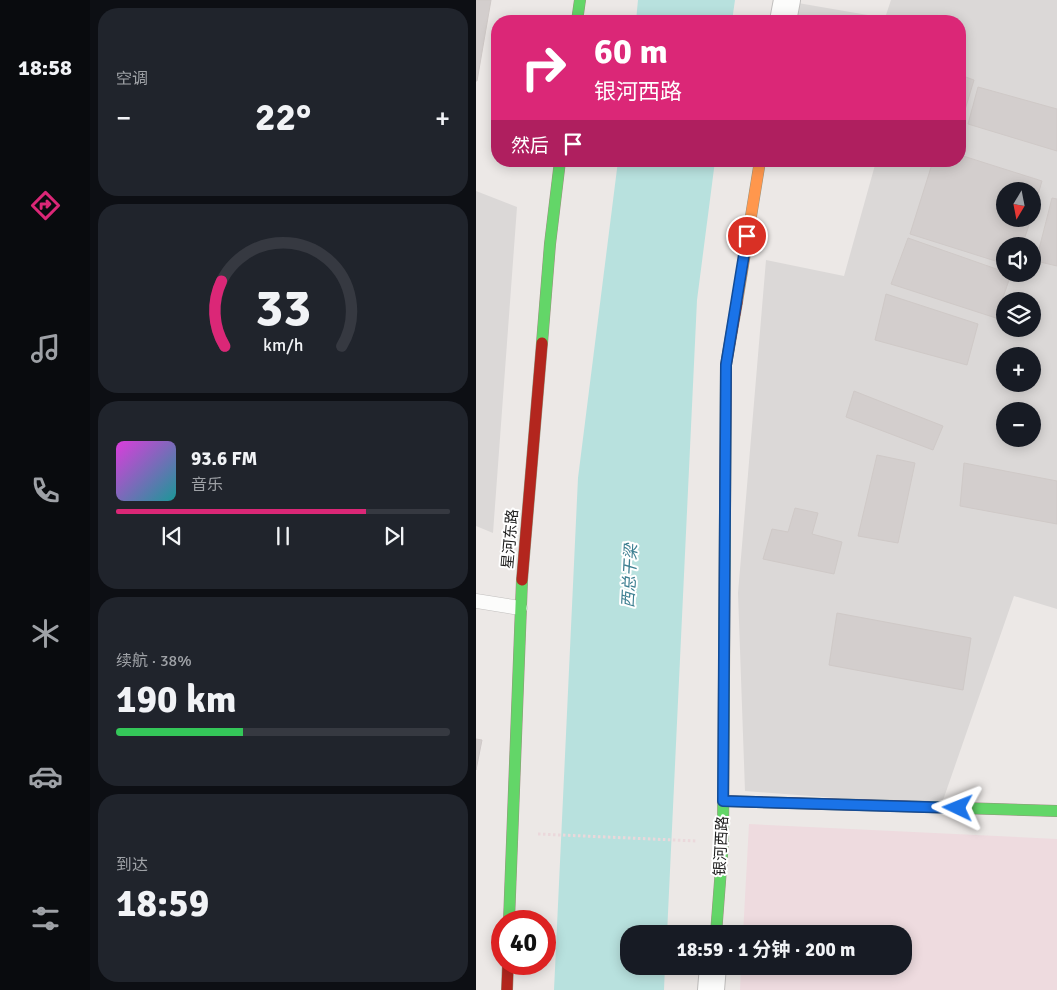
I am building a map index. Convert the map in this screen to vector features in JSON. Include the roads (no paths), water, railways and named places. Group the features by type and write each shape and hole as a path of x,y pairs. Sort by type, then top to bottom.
{"street":[{"path":"578,15 580,0"},
{"path":"784,15 787,0"},
{"name":"星河东路","path":"510,910 520,608 550,244 559,167"},
{"name":"银河西路","path":"717,925 723,842 726,365 759,167"},
{"path":"723,801 1057,811"},
{"path":"507,990 508,975"},
{"path":"711,990 712,975"}],"lane":[{"path":"476,600 520,608"}],"water":[{"path":"638,0 735,0 733,15 637,15"},
{"name":"西总干梁","path":"617,167 714,167 697,300 667,925 620,925 620,975 665,975 664,990 554,990 578,478"}]}
